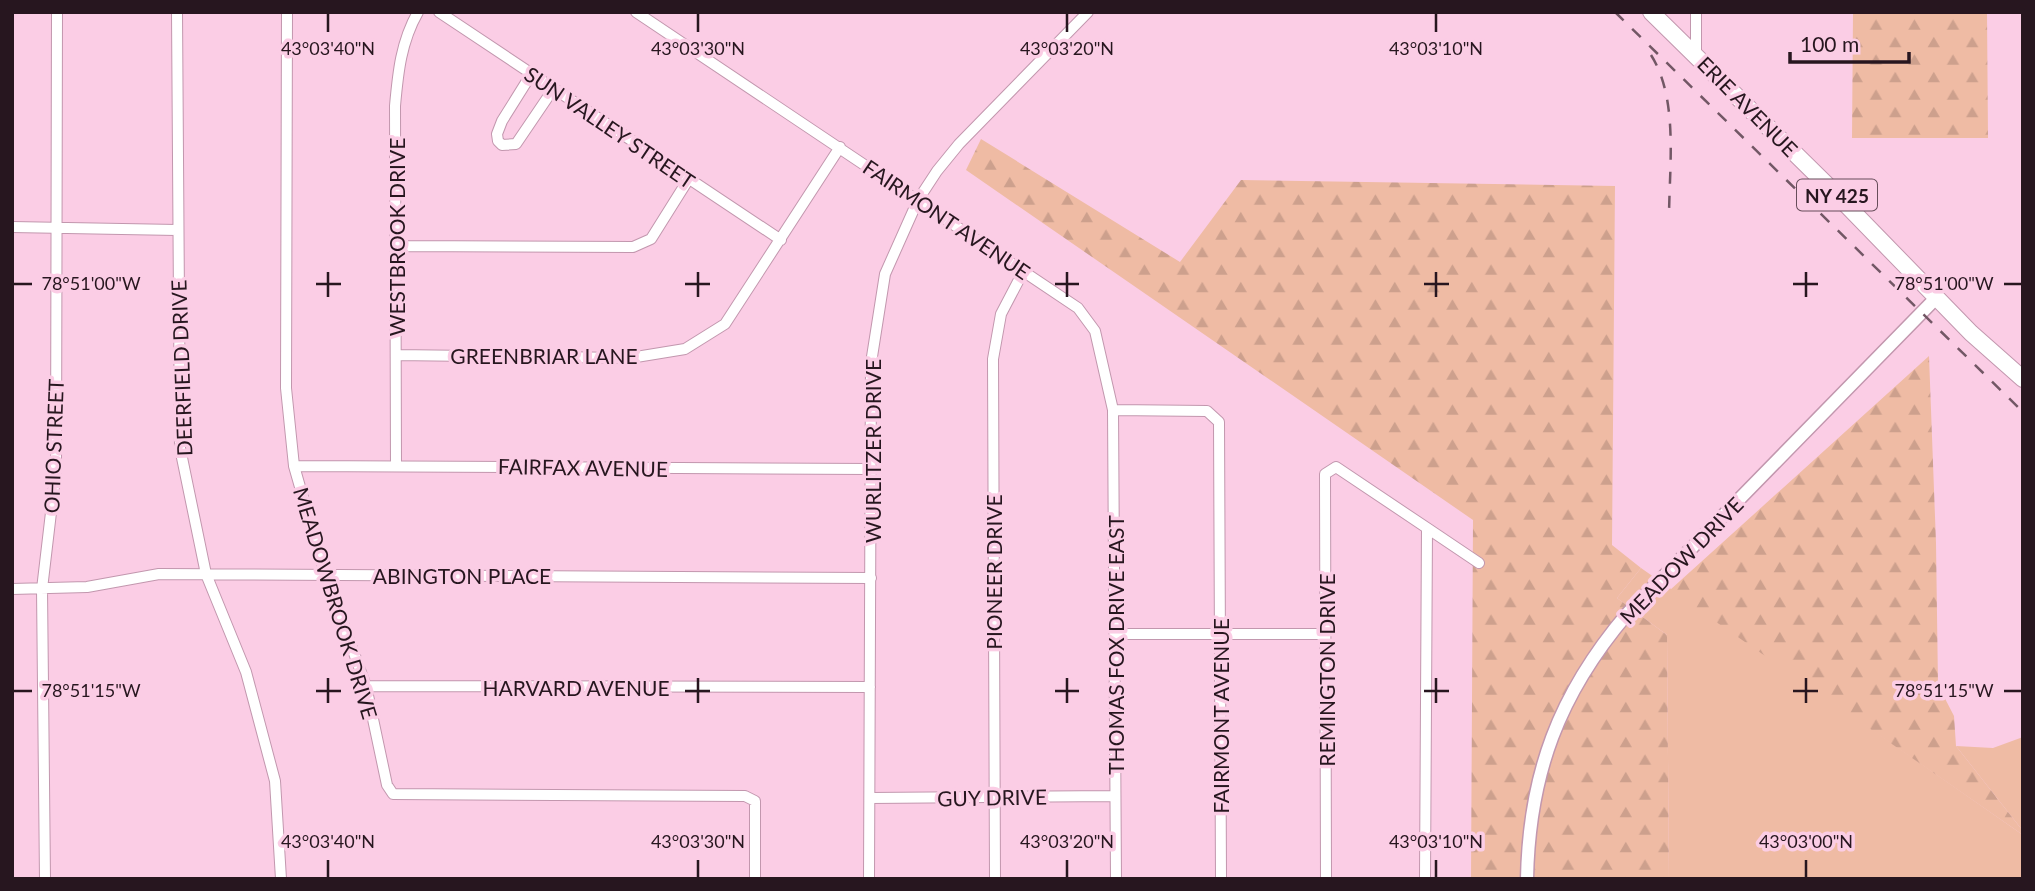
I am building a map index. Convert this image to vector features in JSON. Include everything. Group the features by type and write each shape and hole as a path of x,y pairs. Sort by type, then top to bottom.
{"main road":[{"name":"ERIE AVENUE","path":"1651,12 1826,184 1971,333 2021,373"}],"street":[{"name":"OHIO STREET","path":"45,879 42,589 57,470 57,12"},
{"name":"DEERFIELD DRIVE","path":"177,12 180,447 206,574 246,672 275,781 281,879"},
{"name":"MEADOWBROOK DRIVE","path":"287,12 286,388 294,466 325,574 366,686 387,785 393,794 745,796 755,801 755,879"},
{"name":"WESTBROOK DRIVE","path":"396,465 396,106 398,68 407,30 418,12"},
{"name":"SUN VALLEY STREET","path":"439,12 781,240"},
{"name":"FAIRMONT AVENUE","path":"636,12 1078,308 1095,331 1113,410 1207,411 1219,422 1221,879"},
{"name":"WURLITZER DRIVE","path":"869,879 871,363 885,274 918,200 959,144 1088,12"},
{"path":"1696,12 1696,55"},
{"path":"532,73 499,127 498,141 502,145 516,144 554,88"},
{"name":"GREENBRIAR LANE","path":"396,355 630,358 685,349 725,324 840,147"},
{"path":"396,246 633,247 651,239 688,180"},
{"path":"12,227 177,230"},
{"name":"PIONEER DRIVE","path":"995,879 993,359 1001,314 1023,272"},
{"name":"MEADOW DRIVE","path":"1527,879 1530,820 1542,763 1563,707 1597,652 1627,614 1936,298"},
{"name":"THOMAS FOX DRIVE EAST","path":"1113,410 1116,879"},
{"name":"FAIRFAX AVENUE","path":"294,466 872,469"},
{"name":"REMINGTON DRIVE","path":"1326,879 1325,474 1336,467 1427,528"},
{"path":"1427,528 1479,563"},
{"path":"1425,879 1427,528"},
{"name":"ABINGTON PLACE","path":"12,589 87,587 159,574 871,578"},
{"path":"1115,634 1326,634"},
{"name":"HARVARD AVENUE","path":"366,686 870,687"},
{"name":"GUY DRIVE","path":"870,798 1115,796"}],"green space":[{"path":"1853,12 1987,12 1988,138 1852,138"},
{"path":"981,139 1180,262 1241,180 1615,186 1612,545 1641,568 1617,598 1667,635 1669,879 1471,879 1473,520 966,170"},
{"path":"1929,356 1938,685 1954,716 1956,746 2023,831 2023,835 1670,590"},
{"path":"1641,568 2023,835 2023,879 1669,879 1667,635 1617,598"},
{"path":"2023,737 2023,831 1956,746 1993,748"}],"railway":[{"path":"1615,12 2023,412"},
{"path":"1651,55 1666,92 1669,113 1669,219"}]}
